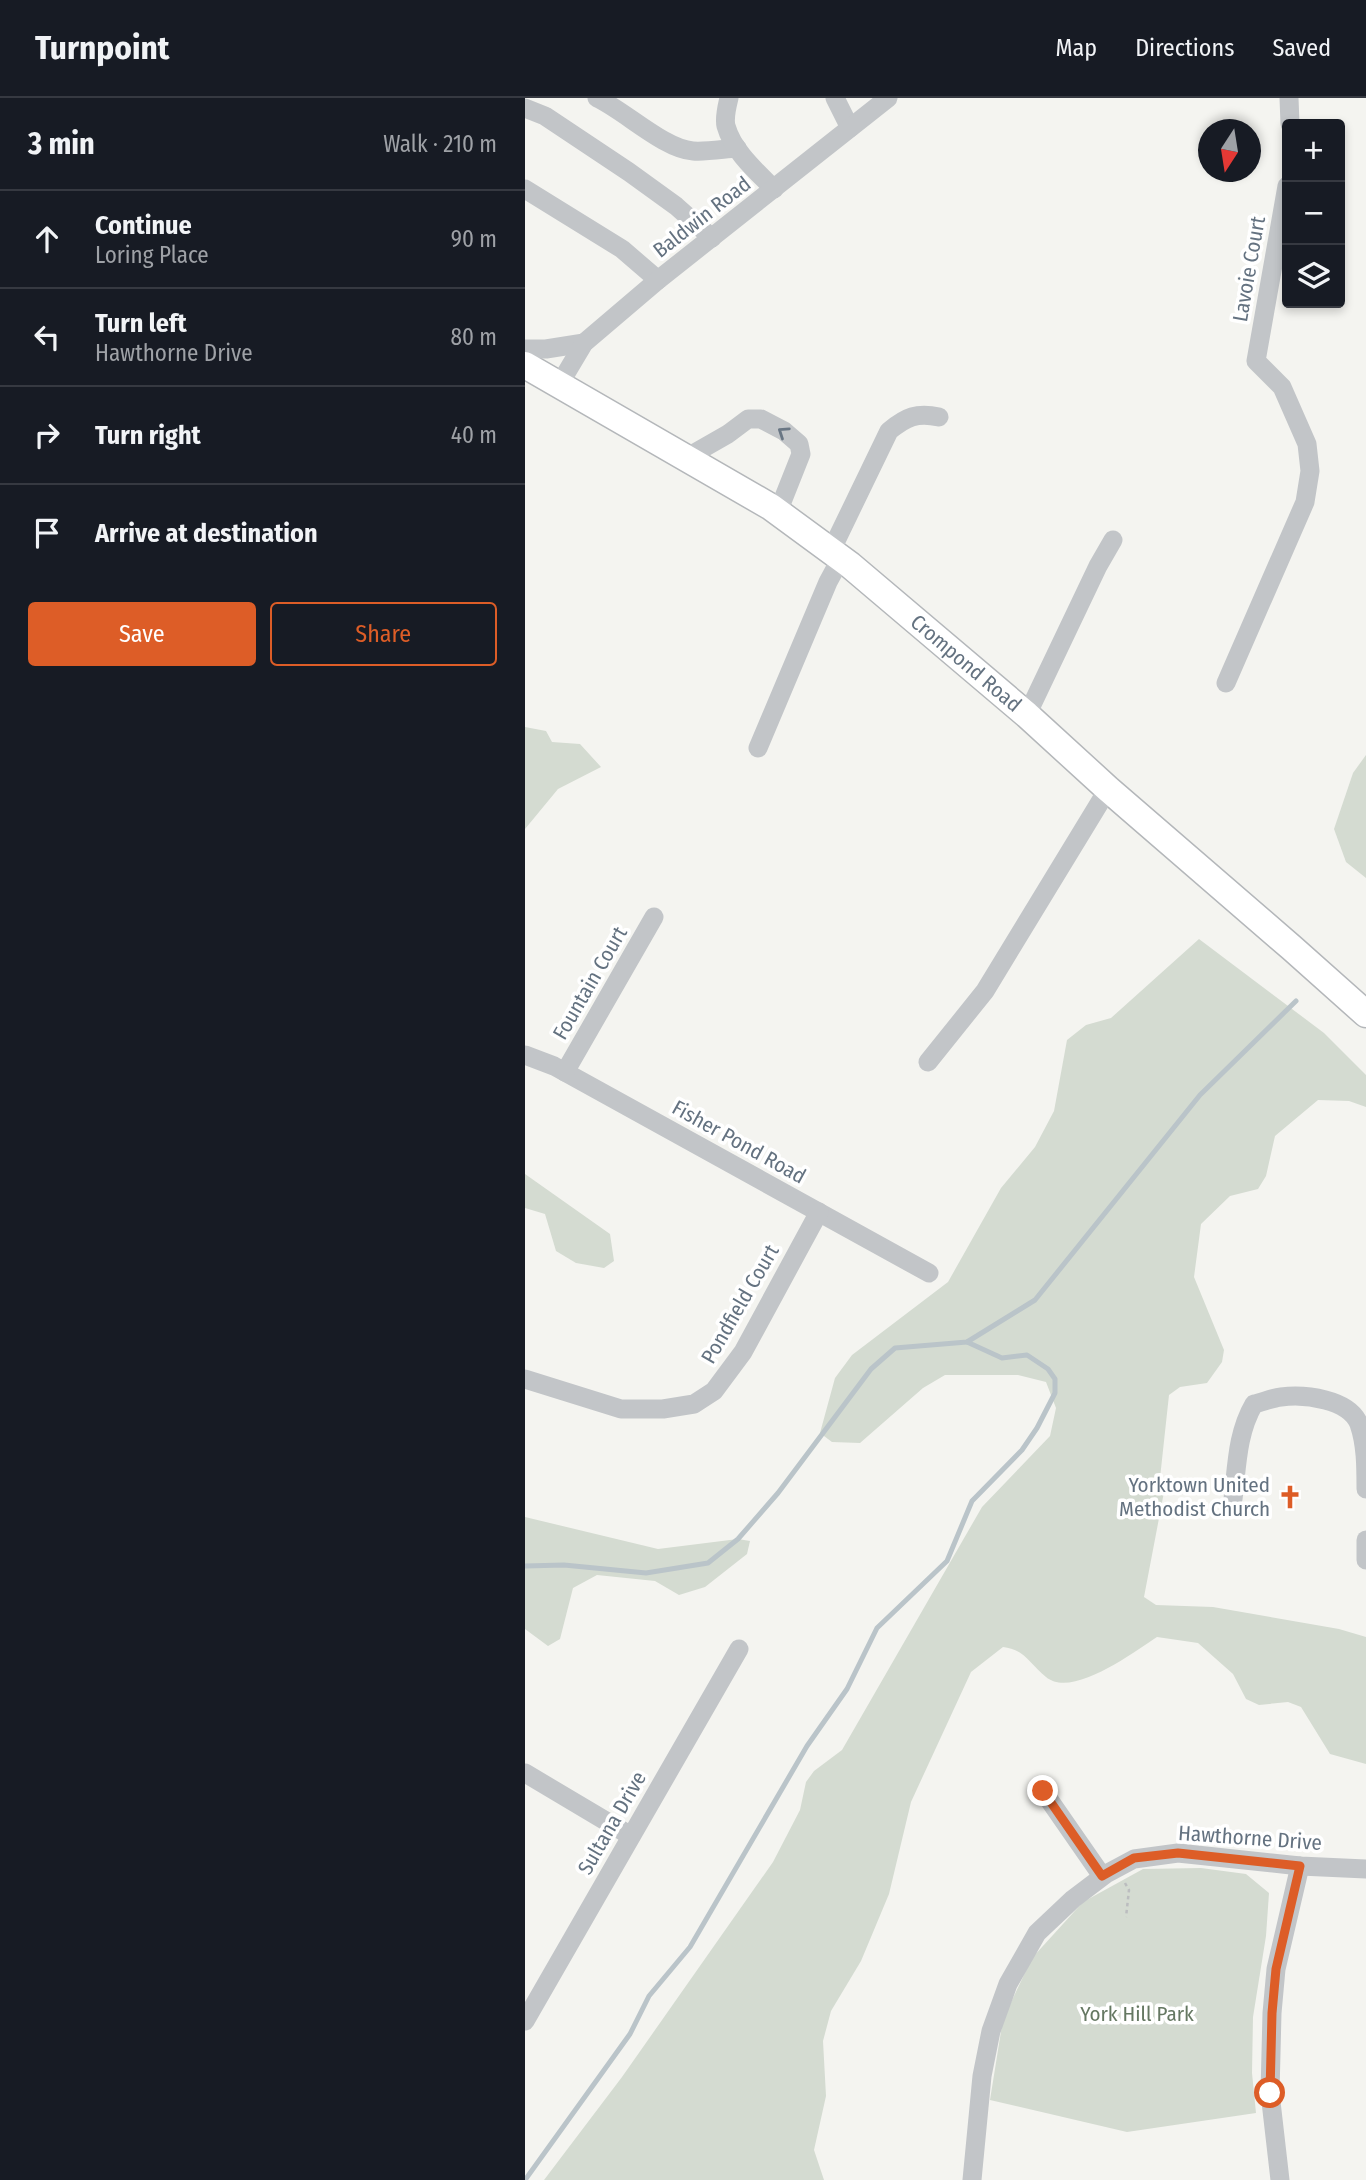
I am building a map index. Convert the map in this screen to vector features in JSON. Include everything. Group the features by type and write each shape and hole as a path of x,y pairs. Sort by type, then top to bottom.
{"highway":[{"name":"Crompond Road","path":"525,365 778,512 836,555 1027,715 1366,1014"}],"street":[{"path":"597,98 614,106 671,145 692,151 737,148"},
{"path":"729,98 725,124 737,148 774,189"},
{"path":"835,98 851,128"},
{"name":"Baldwin Road","path":"559,385 584,344 658,280 888,98"},
{"path":"1289,98 1290,119"},
{"path":"525,108 545,117 629,172 676,206 712,238"},
{"path":"525,189 622,249 658,280"},
{"name":"Lavoie Court","path":"1226,684 1305,502 1310,471 1307,443 1282,387 1256,361 1282,214"},
{"path":"525,349 584,344"},
{"path":"758,748 889,431 903,419 925,414 939,417"},
{"path":"686,458 748,419 761,419 785,431 799,444 801,454 778,512"},
{"path":"1027,715 1081,600 1113,540"},
{"path":"928,1062 985,991 1108,789"},
{"name":"Fountain Court","path":"565,1072 654,917"},
{"name":"Fisher Pond Road","path":"525,1055 565,1072 929,1273"},
{"name":"Pondfield Court","path":"525,1379 621,1409 663,1409 694,1404 714,1391 743,1352 819,1212"},
{"path":"1233,1499 1244,1421 1254,1404 1282,1397 1320,1399 1344,1405 1359,1421 1365,1444 1366,1489"},
{"path":"1366,1540 1366,1560"},
{"name":"Sultana Drive","path":"525,2021 739,1649"},
{"path":"525,1773 631,1836"},
{"path":"1043,1791 1109,1872"},
{"name":"Hawthorne Drive","path":"972,2180 982,2076 991,2031 1008,1984 1037,1933 1073,1899 1109,1872 1134,1858 1178,1853 1300,1866 1366,1868"},
{"path":"1280,2180 1270,2093 1272,2013 1276,1969 1300,1866"}],"path":[{"path":"1109,1872 1129,1891 1126,1917"}],"green space":[{"path":"525,727 546,731 552,742 580,744 601,767 558,789 525,829"},
{"path":"1366,755 1366,878 1346,862 1334,829 1353,773"},
{"path":"1199,939 1324,1033 1366,1075 1366,1107 1349,1101 1318,1100 1275,1136 1266,1176 1258,1189 1230,1196 1201,1224 1194,1277 1224,1350 1222,1362 1207,1383 1180,1387 1169,1395 1160,1478 1164,1492 1144,1597 1156,1605 1213,1607 1339,1629 1366,1637 1366,1764 1330,1754 1301,1707 1288,1702 1259,1705 1246,1699 1233,1674 1198,1643 1157,1637 1103,1671 1071,1682 1057,1682 1046,1677 1022,1654 1003,1647 971,1672 911,1802 889,1894 861,1961 831,2011 823,2041 826,2096 814,2150 824,2180 544,2180 622,2077 773,1862 800,1810 806,1782 814,1771 842,1750 982,1507 1050,1436 1056,1408 1046,1382 1018,1375 945,1375 923,1388 860,1443 832,1442 820,1433 835,1378 852,1355 948,1282 1001,1188 1035,1147 1054,1111 1067,1040 1086,1025 1111,1018"},
{"path":"525,1174 610,1234 614,1261 604,1268 576,1263 556,1251 545,1214 525,1208"},
{"path":"525,1517 658,1549 738,1539 750,1541 747,1554 705,1587 679,1595 655,1581 597,1575 573,1588 560,1639 548,1646 525,1629"},
{"name":"York Hill Park","path":"1201,1868 1246,1874 1269,1893 1266,1936 1253,2017 1252,2073 1256,2113 1127,2132 990,2100 1003,2019 1032,1958 1083,1902 1143,1869"}],"waterway":[{"path":"525,1566 564,1565 646,1573 708,1563 738,1539 778,1493 871,1369 895,1348 967,1342 1035,1300 1200,1095 1296,1001"},
{"path":"525,2180 630,2034 649,1996 690,1947 807,1746 847,1689 877,1628 947,1561 972,1501 1022,1450 1037,1428 1055,1393 1055,1379 1048,1369 1027,1355 1002,1358 967,1342"}],"place":[{"name":"Yorktown United Methodist Church","path":"1290,1497"}],"route":[{"path":"1043,1791 1102,1876 1134,1858 1178,1853 1300,1866 1276,1969 1270,2093"}]}
